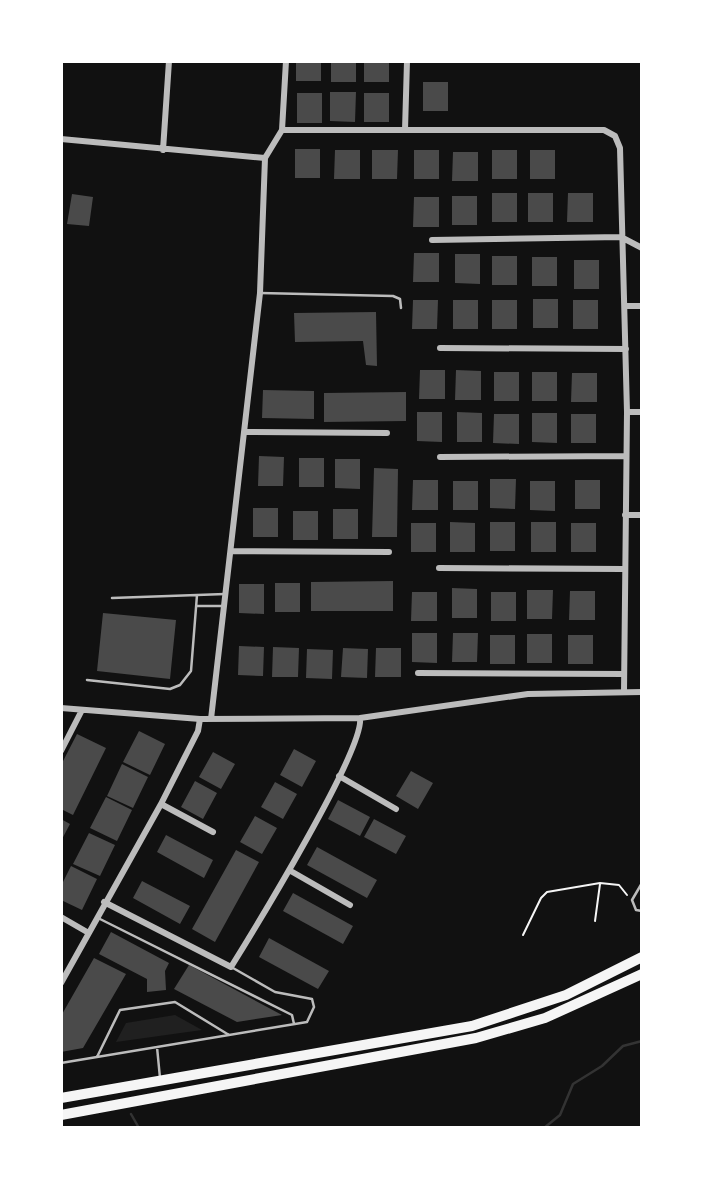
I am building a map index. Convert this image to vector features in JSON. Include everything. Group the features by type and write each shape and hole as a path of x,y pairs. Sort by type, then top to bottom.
{"highway":[{"path":"61,1098 472,1026 565,995 642,957"},
{"path":"61,1115 476,1038 545,1018 642,974"}],"street":[{"path":"163,150 169,61"},
{"path":"211,719 260,293 265,159 282,130 286,61"},
{"path":"405,130 407,61"},
{"path":"282,130 604,130 615,136 620,148 621,237 626,306 624,692"},
{"path":"61,139 265,159"},
{"path":"432,240 621,237 642,248"},
{"path":"626,306 642,306"},
{"path":"440,348 626,349"},
{"path":"627,412 642,412"},
{"path":"246,432 387,433"},
{"path":"440,457 626,456"},
{"path":"625,515 642,515"},
{"path":"232,551 389,552"},
{"path":"439,569 624,569"},
{"path":"418,673 624,674"},
{"path":"61,708 200,719 360,718 528,694 642,692"},
{"path":"61,751 82,710"},
{"path":"104,902 231,967 289,870 339,776 360,733 360,718"},
{"path":"61,983 87,932 161,804 198,731 200,719"},
{"path":"339,776 396,809"},
{"path":"161,804 213,832"},
{"path":"289,870 350,905"},
{"path":"61,917 87,932"}],"lane":[{"path":"260,293 393,296 400,299 401,308"},
{"path":"113,598 227,594"},
{"path":"87,680 163,688 180,685 191,671 197,595"},
{"path":"197,606 225,606"},
{"path":"642,883 632,900 636,909 642,911"},
{"path":"96,917 292,1015 295,1024"},
{"path":"61,1063 307,1022 314,1002 275,992 231,967"},
{"path":"97,1057 120,1010 175,1002 230,1035"},
{"path":"157,1047 160,1081"}],"path":[{"path":"595,921 600,883"},
{"path":"523,935 541,898 547,892 600,883 619,885 632,900"}],"shaded area":[{"path":"175,1015 202,1030 116,1042 126,1023"}],"building":[{"path":"296,61 321,61 321,81 296,81"},
{"path":"331,61 356,61 356,82 331,82"},
{"path":"364,61 389,61 389,82 364,82"},
{"path":"423,82 448,82 448,111 423,111"},
{"path":"330,92 356,92 355,122 330,121"},
{"path":"297,93 322,93 322,123 297,123"},
{"path":"364,93 389,93 389,122 364,122"},
{"path":"295,149 320,149 320,178 295,178"},
{"path":"335,150 360,150 360,179 334,179"},
{"path":"372,150 398,150 397,179 372,179"},
{"path":"414,150 439,150 439,179 414,179"},
{"path":"492,150 517,150 517,179 492,179"},
{"path":"530,150 555,150 555,179 530,179"},
{"path":"453,152 478,152 478,181 452,181"},
{"path":"492,193 517,193 517,222 492,222"},
{"path":"528,193 553,193 553,222 528,222"},
{"path":"568,193 593,193 593,222 567,222"},
{"path":"72,194 93,197 89,226 67,224"},
{"path":"452,196 477,196 477,225 452,225"},
{"path":"414,197 439,197 439,227 413,227"},
{"path":"414,253 439,253 439,282 413,282"},
{"path":"455,254 480,254 480,284 455,283"},
{"path":"492,256 517,256 517,285 492,285"},
{"path":"532,257 557,257 557,286 532,286"},
{"path":"574,260 599,260 599,289 574,289"},
{"path":"533,299 558,299 558,328 533,328"},
{"path":"413,300 438,300 437,329 412,329"},
{"path":"453,300 478,300 478,329 453,329"},
{"path":"492,300 517,300 517,329 492,329"},
{"path":"573,300 598,300 598,329 573,329"},
{"path":"376,312 377,366 366,365 363,341 295,342 294,313"},
{"path":"420,370 445,370 445,399 419,399"},
{"path":"456,370 481,371 481,400 455,400"},
{"path":"494,372 519,372 519,401 494,401"},
{"path":"532,372 557,372 557,401 532,401"},
{"path":"572,373 597,373 597,402 571,402"},
{"path":"263,390 314,391 314,419 262,418"},
{"path":"406,392 406,421 324,422 324,393"},
{"path":"417,412 442,412 442,442 417,441"},
{"path":"457,412 482,413 482,442 457,442"},
{"path":"532,413 557,413 557,443 532,442"},
{"path":"494,414 519,414 519,444 493,443"},
{"path":"571,414 596,414 596,443 571,443"},
{"path":"259,456 284,457 283,486 258,486"},
{"path":"299,458 324,458 324,487 299,487"},
{"path":"335,459 360,459 360,489 335,488"},
{"path":"374,468 398,469 397,537 372,537"},
{"path":"490,479 516,479 515,509 490,508"},
{"path":"413,480 438,480 438,510 412,510"},
{"path":"575,480 600,480 600,509 575,509"},
{"path":"453,481 478,481 478,510 453,510"},
{"path":"530,481 555,481 555,511 530,510"},
{"path":"253,508 278,508 278,537 253,537"},
{"path":"333,509 358,509 358,539 333,539"},
{"path":"293,511 318,511 318,540 293,540"},
{"path":"450,522 475,523 475,552 450,552"},
{"path":"490,522 515,522 515,551 490,551"},
{"path":"531,522 556,522 556,552 531,552"},
{"path":"411,523 436,523 436,552 411,552"},
{"path":"571,523 596,523 596,552 571,552"},
{"path":"393,581 393,611 311,611 311,582"},
{"path":"275,583 300,583 300,612 275,612"},
{"path":"239,584 264,584 264,614 239,613"},
{"path":"452,588 477,589 477,618 452,618"},
{"path":"527,590 553,590 552,619 527,619"},
{"path":"570,591 595,591 595,620 569,620"},
{"path":"412,592 437,592 437,621 411,621"},
{"path":"491,592 516,592 516,621 491,621"},
{"path":"103,613 176,620 170,679 97,671"},
{"path":"412,633 437,633 437,663 412,662"},
{"path":"453,633 478,633 477,662 452,662"},
{"path":"527,634 552,634 552,663 527,663"},
{"path":"490,635 515,635 515,664 490,664"},
{"path":"568,635 593,635 593,664 568,664"},
{"path":"239,646 264,647 263,676 238,675"},
{"path":"273,647 299,648 298,677 272,677"},
{"path":"343,648 368,649 367,678 341,677"},
{"path":"376,648 401,648 401,677 375,677"},
{"path":"307,649 333,650 332,679 306,678"},
{"path":"139,731 165,744 150,775 123,762"},
{"path":"77,734 106,748 73,815 61,809 61,765"},
{"path":"294,749 316,761 302,787 280,775"},
{"path":"213,752 235,764 221,789 199,777"},
{"path":"122,764 148,777 133,808 107,796"},
{"path":"411,771 433,783 418,809 396,796"},
{"path":"195,781 217,793 203,819 181,807"},
{"path":"275,782 297,794 283,819 261,807"},
{"path":"106,797 132,810 117,841 90,828"},
{"path":"338,800 370,817 360,836 328,819"},
{"path":"255,816 277,828 262,854 240,842"},
{"path":"61,819 70,824 61,841"},
{"path":"374,819 406,836 396,854 364,837"},
{"path":"89,833 115,845 100,876 73,864"},
{"path":"166,835 213,860 204,878 157,852"},
{"path":"317,847 377,880 367,898 307,865"},
{"path":"236,850 259,862 215,942 192,929"},
{"path":"71,866 97,879 82,910 61,900 61,886"},
{"path":"142,881 190,906 180,924 133,898"},
{"path":"293,893 353,926 343,944 283,911"},
{"path":"111,932 169,963 165,971 166,990 147,992 147,979 99,954"},
{"path":"269,938 329,971 318,989 259,957"},
{"path":"94,958 126,974 83,1048 61,1052 61,1016"},
{"path":"189,965 282,1015 237,1022 174,989"}],"waterway":[{"path":"544,1128 560,1115 573,1084 602,1066 623,1046 642,1041"},
{"path":"131,1114 139,1128"}]}
